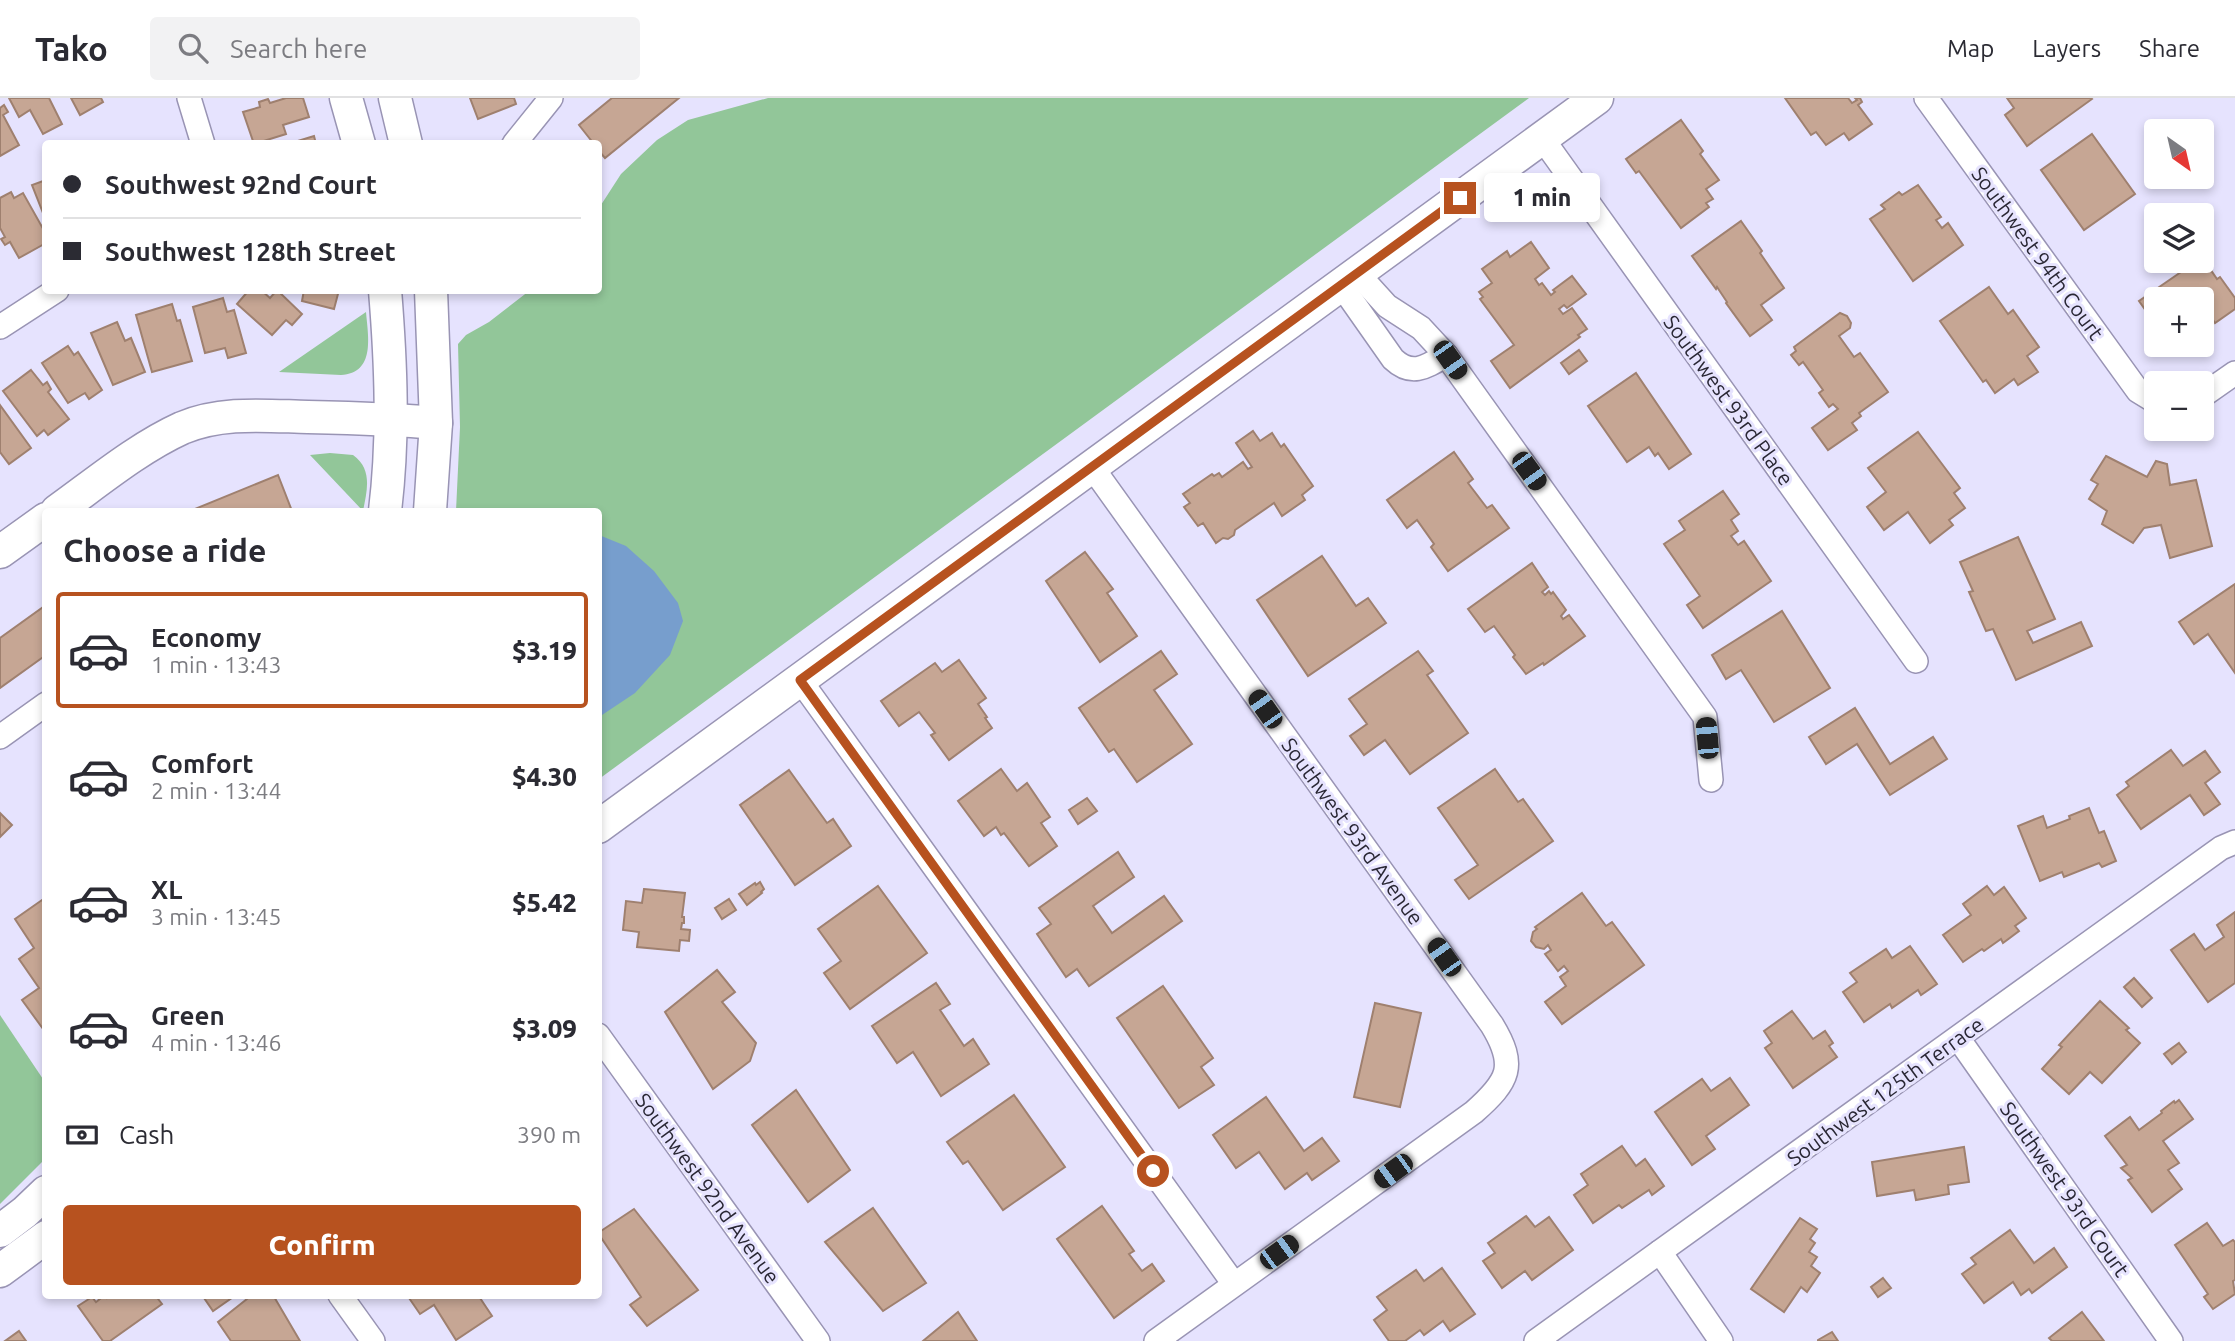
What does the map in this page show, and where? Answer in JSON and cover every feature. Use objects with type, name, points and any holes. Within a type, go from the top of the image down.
[{"type":"street","points":[[190,98],[202,140]]},
{"type":"street","points":[[346,98],[358,140]]},
{"type":"street","points":[[395,98],[405,140]]},
{"type":"street","points":[[517,140],[551,98]]},
{"type":"street","points":[[602,824],[1597,98]]},
{"type":"street","name":"Southwest 94th Court","points":[[1926,98],[2138,391],[2144,394]]},
{"type":"street","name":"Southwest 93rd Place","points":[[1542,138],[1916,661]]},
{"type":"street","points":[[1349,279],[1393,359],[1401,367],[1424,368],[1446,355]]},
{"type":"street","points":[[1349,279],[1421,328],[1446,355],[1705,717],[1711,780]]},
{"type":"street","points":[[0,327],[51,294]]},
{"type":"street","points":[[385,294],[392,419],[385,508]]},
{"type":"street","points":[[430,508],[436,423],[431,294]]},
{"type":"street","points":[[2214,388],[2235,373]]},
{"type":"street","points":[[61,508],[125,462],[182,428],[211,420],[236,415],[392,419],[436,423]]},
{"type":"street","name":"Southwest 93rd Avenue","points":[[1092,467],[1492,1025],[1502,1041],[1508,1062],[1506,1073],[1496,1091],[1474,1112],[1234,1284]]},
{"type":"street","points":[[0,552],[42,522]]},
{"type":"street","points":[[800,680],[1234,1284],[1156,1341]]},
{"type":"street","points":[[0,737],[42,707]]},
{"type":"street","name":"Southwest 125th Terrace","points":[[1535,1341],[2221,848],[2235,842]]},
{"type":"street","name":"Southwest 93rd Court","points":[[1958,1038],[2171,1341]]},
{"type":"street","name":"Southwest 92nd Avenue","points":[[602,1041],[818,1341]]},
{"type":"street","points":[[0,1231],[42,1196]]},
{"type":"street","points":[[0,1271],[42,1240]]},
{"type":"street","points":[[1660,1252],[1721,1341]]},
{"type":"street","points":[[343,1299],[373,1341]]},
{"type":"green space","points":[[768,98],[1529,98],[602,777],[602,508],[456,508],[460,427],[458,344],[466,335],[489,322],[525,294],[602,294],[602,203],[621,174],[657,140],[688,120]]},
{"type":"green space","points":[[366,312],[367,352],[360,368],[341,375],[279,372]]},
{"type":"green space","points":[[310,455],[353,455],[364,467],[366,474],[364,508],[360,508]]},
{"type":"green space","points":[[0,1015],[42,1078],[42,1162],[0,1204]]},
{"type":"water","points":[[602,536],[626,546],[654,571],[678,603],[683,621],[670,655],[635,693],[602,715]]},
{"type":"building","points":[[9,98],[49,98],[62,124],[43,134],[30,110],[19,117]]},
{"type":"building","points":[[71,98],[101,98],[103,102],[80,115]]},
{"type":"building","points":[[286,98],[303,98],[309,117],[283,125],[286,134],[267,140],[253,140],[243,112],[260,107],[259,102],[268,99],[270,103]]},
{"type":"building","points":[[470,98],[514,98],[516,104],[478,119]]},
{"type":"building","points":[[612,98],[679,98],[605,158],[602,155],[602,140],[591,140],[579,125]]},
{"type":"building","points":[[1785,98],[1848,98],[1852,103],[1857,100],[1855,98],[1860,98],[1862,102],[1858,105],[1872,124],[1849,140],[1844,133],[1826,145],[1816,132],[1811,135]]},
{"type":"building","points":[[2007,98],[2092,99],[2027,146],[2005,115],[2014,108]]},
{"type":"building","points":[[4,105],[8,112],[3,115],[19,145],[0,156],[0,108]]},
{"type":"building","points":[[1681,120],[1703,151],[1700,154],[1719,180],[1706,189],[1713,199],[1706,203],[1709,207],[1681,228],[1639,171],[1636,173],[1626,159]]},
{"type":"building","points":[[2092,134],[2135,194],[2084,230],[2041,170]]},
{"type":"building","points":[[42,181],[42,210],[32,185]]},
{"type":"building","points":[[1918,185],[1941,217],[1936,220],[1942,228],[1948,223],[1963,245],[1913,281],[1870,219],[1885,209],[1881,205],[1899,192],[1902,195]]},
{"type":"building","points":[[11,192],[14,198],[23,193],[42,227],[42,245],[19,258],[10,242],[5,245],[1,239],[5,237],[0,228],[0,198]]},
{"type":"building","points":[[1741,221],[1784,288],[1761,305],[1772,320],[1750,336],[1692,256]]},
{"type":"building","points":[[1531,242],[1549,268],[1535,279],[1539,285],[1542,283],[1551,295],[1555,292],[1553,290],[1572,276],[1586,294],[1567,308],[1564,305],[1559,309],[1563,314],[1572,308],[1587,329],[1510,388],[1491,361],[1514,345],[1480,299],[1483,297],[1479,292],[1492,283],[1482,269],[1507,251],[1510,257]]},
{"type":"building","points":[[2180,273],[2213,273],[2217,279],[2220,277],[2235,298],[2235,309],[2215,323],[2214,287],[2159,287]]},
{"type":"building","points":[[1989,287],[2008,314],[2013,310],[2039,347],[2027,356],[2038,372],[2018,385],[2014,379],[1995,393],[1986,380],[1983,382],[1940,321]]},
{"type":"building","points":[[246,294],[266,294],[270,298],[274,294],[281,294],[302,314],[292,325],[286,320],[272,335],[237,304]]},
{"type":"building","points":[[303,294],[338,294],[334,309],[302,301]]},
{"type":"building","points":[[223,298],[227,312],[234,310],[246,353],[228,358],[225,348],[205,353],[193,307]]},
{"type":"building","points":[[172,304],[177,321],[180,320],[192,361],[152,372],[136,315]]},
{"type":"building","points":[[1840,313],[1847,316],[1851,323],[1850,328],[1839,336],[1854,357],[1860,353],[1888,392],[1859,413],[1861,416],[1852,423],[1857,430],[1828,450],[1812,428],[1838,409],[1833,404],[1829,407],[1819,393],[1823,390],[1803,362],[1799,365],[1791,355],[1796,351],[1794,347]]},
{"type":"building","points":[[117,322],[125,341],[131,338],[145,372],[113,385],[91,333]]},
{"type":"building","points":[[68,346],[74,355],[78,352],[102,390],[89,399],[85,393],[68,403],[42,363]]},
{"type":"building","points":[[1579,350],[1587,361],[1569,374],[1561,363]]},
{"type":"building","points":[[31,370],[43,385],[47,382],[51,389],[48,392],[69,419],[48,435],[44,430],[37,436],[3,391]]},
{"type":"building","points":[[1636,373],[1691,454],[1669,469],[1658,453],[1655,456],[1649,447],[1627,462],[1588,406]]},
{"type":"building","points":[[0,405],[31,448],[9,464],[0,452]]},
{"type":"building","points":[[1253,431],[1260,441],[1272,433],[1281,447],[1284,444],[1313,486],[1302,495],[1305,500],[1282,516],[1274,503],[1235,530],[1234,535],[1216,543],[1203,523],[1198,526],[1184,507],[1190,503],[1183,494],[1212,474],[1214,476],[1219,473],[1222,477],[1243,462],[1248,469],[1252,467],[1236,443]]},
{"type":"building","points":[[1918,432],[1960,488],[1954,493],[1965,508],[1949,520],[1953,525],[1930,543],[1908,512],[1884,530],[1867,507],[1886,492],[1868,468]]},
{"type":"building","points":[[1454,452],[1473,479],[1468,483],[1487,508],[1492,505],[1509,528],[1448,571],[1417,520],[1407,528],[1387,500]]},
{"type":"building","points":[[2106,456],[2147,477],[2156,461],[2167,464],[2170,485],[2196,480],[2212,546],[2170,558],[2161,525],[2144,528],[2133,543],[2102,524],[2107,511],[2089,499],[2098,484],[2091,480]]},
{"type":"building","points":[[278,475],[291,508],[197,508]]},
{"type":"building","points":[[1723,491],[1739,514],[1731,520],[1738,531],[1731,536],[1738,545],[1744,541],[1771,581],[1703,628],[1687,605],[1700,596],[1664,544],[1685,530],[1679,521]]},
{"type":"building","points":[[2018,537],[2055,619],[2027,631],[2033,643],[2081,622],[2092,646],[2016,680],[1993,629],[1986,631],[1969,592],[1973,591],[1960,562]]},
{"type":"building","points":[[1085,552],[1113,589],[1107,593],[1137,636],[1100,662],[1046,581]]},
{"type":"building","points":[[1322,556],[1356,606],[1368,598],[1386,623],[1308,676],[1257,600]]},
{"type":"building","points":[[1532,563],[1548,587],[1542,592],[1545,595],[1549,591],[1551,594],[1553,592],[1566,610],[1561,616],[1563,619],[1569,615],[1585,636],[1544,665],[1543,663],[1526,674],[1494,626],[1485,632],[1468,609]]},
{"type":"building","points":[[2235,584],[2235,673],[2208,634],[2194,644],[2179,622]]},
{"type":"building","points":[[42,608],[42,658],[0,688],[0,638]]},
{"type":"building","points":[[1782,611],[1830,688],[1774,722],[1741,670],[1726,679],[1712,655]]},
{"type":"building","points":[[1161,651],[1177,674],[1154,690],[1192,744],[1137,782],[1114,749],[1109,752],[1079,708]]},
{"type":"building","points":[[1418,651],[1433,671],[1427,675],[1468,733],[1410,774],[1385,740],[1364,755],[1350,736],[1367,724],[1349,699]]},
{"type":"building","points":[[959,660],[986,698],[978,704],[992,728],[949,760],[931,735],[935,733],[919,712],[899,726],[881,701],[935,663],[942,672]]},
{"type":"building","points":[[1855,708],[1890,764],[1933,737],[1947,759],[1890,795],[1857,744],[1826,764],[1809,737]]},
{"type":"building","points":[[2171,750],[2183,766],[2205,751],[2220,772],[2205,783],[2220,804],[2204,815],[2190,795],[2141,829],[2117,795],[2129,786],[2126,782]]},
{"type":"building","points":[[1001,769],[1017,791],[1027,783],[1050,817],[1041,823],[1057,846],[1029,866],[1004,833],[1001,835],[996,827],[984,836],[958,801]]},
{"type":"building","points":[[1495,769],[1518,802],[1523,799],[1553,841],[1469,899],[1455,880],[1478,865],[1438,808]]},
{"type":"building","points":[[789,770],[827,823],[833,819],[851,846],[795,885],[740,805]]},
{"type":"building","points":[[1087,798],[1097,811],[1078,824],[1069,810]]},
{"type":"building","points":[[2089,808],[2099,833],[2104,831],[2116,861],[2102,867],[2099,863],[2064,877],[2062,872],[2040,881],[2018,826],[2043,816],[2047,828]]},
{"type":"building","points":[[0,813],[12,825],[0,837]]},
{"type":"building","points":[[1118,852],[1134,877],[1093,906],[1112,933],[1164,896],[1182,921],[1089,986],[1077,969],[1066,977],[1037,934],[1051,924],[1039,908]]},
{"type":"building","points":[[760,882],[764,889],[762,893],[747,905],[739,894]]},
{"type":"building","points":[[878,886],[927,953],[850,1009],[824,973],[841,961],[818,929]]},
{"type":"building","points":[[1987,886],[1994,895],[2004,887],[2026,918],[2015,926],[2019,931],[2003,943],[2001,939],[1963,962],[1943,935],[1971,915],[1963,904]]},
{"type":"building","points":[[644,889],[685,893],[682,917],[684,923],[681,929],[690,930],[689,941],[680,940],[679,951],[637,947],[639,932],[623,930],[626,901],[642,903]]},
{"type":"building","points":[[1582,893],[1606,926],[1612,922],[1644,965],[1562,1024],[1545,1002],[1566,986],[1560,977],[1568,971],[1564,966],[1558,971],[1545,954],[1551,950],[1548,945],[1544,949],[1536,947],[1531,941],[1533,932],[1537,929],[1535,927]]},
{"type":"building","points":[[729,899],[736,910],[722,919],[715,908]]},
{"type":"building","points":[[42,900],[42,1028],[22,1000],[39,988],[19,959],[34,948],[15,919]]},
{"type":"building","points":[[2235,912],[2235,983],[2208,1002],[2171,950],[2194,934],[2205,950],[2224,937],[2217,925]]},
{"type":"building","points":[[1910,946],[1937,984],[1921,995],[1918,990],[1892,1008],[1890,1004],[1864,1022],[1843,992],[1857,982],[1850,973],[1886,949],[1892,958]]},
{"type":"building","points":[[717,970],[735,992],[722,1002],[756,1043],[750,1061],[713,1089],[665,1012]]},
{"type":"building","points":[[2134,978],[2152,998],[2142,1007],[2124,987]]},
{"type":"building","points":[[936,983],[950,1004],[940,1010],[964,1046],[973,1039],[989,1064],[941,1096],[913,1052],[897,1063],[872,1026]]},
{"type":"building","points":[[1163,986],[1213,1058],[1201,1067],[1214,1085],[1179,1108],[1117,1018]]},
{"type":"building","points":[[2100,1001],[2129,1028],[2126,1030],[2140,1043],[2102,1083],[2090,1072],[2069,1094],[2042,1069],[2062,1047],[2059,1045]]},
{"type":"building","points":[[1375,1003],[1421,1013],[1400,1107],[1354,1097]]},
{"type":"building","points":[[1792,1011],[1813,1039],[1825,1031],[1833,1043],[1829,1046],[1837,1057],[1793,1088],[1765,1048],[1772,1043],[1764,1031]]},
{"type":"building","points":[[2179,1043],[2186,1052],[2172,1064],[2164,1054]]},
{"type":"building","points":[[1730,1078],[1749,1105],[1706,1136],[1715,1149],[1692,1165],[1655,1112],[1702,1079],[1711,1091]]},
{"type":"building","points":[[796,1090],[850,1170],[808,1202],[752,1125]]},
{"type":"building","points":[[1014,1095],[1065,1167],[1003,1210],[968,1161],[963,1164],[947,1142]]},
{"type":"building","points":[[1266,1097],[1304,1151],[1322,1138],[1339,1161],[1312,1180],[1307,1173],[1285,1189],[1259,1152],[1236,1168],[1213,1135]]},
{"type":"building","points":[[2179,1100],[2193,1119],[2163,1141],[2179,1163],[2168,1170],[2182,1189],[2152,1212],[2128,1180],[2132,1178],[2121,1168],[2127,1165],[2105,1136],[2130,1117],[2139,1130],[2174,1101],[2175,1103]]},
{"type":"building","points":[[1622,1146],[1636,1166],[1645,1159],[1664,1186],[1652,1195],[1649,1190],[1622,1208],[1619,1205],[1593,1223],[1574,1195],[1588,1185],[1581,1174]]},
{"type":"building","points":[[1964,1147],[1969,1182],[1948,1185],[1949,1194],[1916,1200],[1914,1190],[1877,1196],[1872,1162]]},
{"type":"building","points":[[1102,1206],[1134,1251],[1129,1254],[1142,1271],[1152,1264],[1164,1281],[1114,1318],[1057,1239]]},
{"type":"building","points":[[873,1208],[926,1283],[883,1311],[825,1242]]},
{"type":"building","points":[[634,1209],[698,1290],[647,1326],[630,1305],[641,1297],[602,1239],[602,1230]]},
{"type":"building","points":[[1526,1216],[1535,1227],[1549,1217],[1573,1250],[1532,1280],[1525,1271],[1502,1288],[1483,1261],[1495,1253],[1488,1243]]},
{"type":"building","points":[[1800,1218],[1817,1229],[1810,1239],[1815,1243],[1809,1252],[1817,1257],[1811,1266],[1820,1273],[1807,1292],[1801,1287],[1784,1312],[1751,1289]]},
{"type":"building","points":[[2207,1223],[2223,1246],[2233,1240],[2235,1242],[2235,1294],[2213,1309],[2204,1297],[2208,1294],[2175,1245]]},
{"type":"building","points":[[2010,1230],[2034,1263],[2054,1248],[2067,1267],[2032,1293],[2029,1289],[2021,1295],[2013,1282],[1984,1303],[1962,1274],[1976,1264],[1971,1258]]},
{"type":"building","points":[[1442,1268],[1475,1314],[1450,1331],[1443,1321],[1424,1335],[1420,1330],[1405,1341],[1389,1341],[1374,1320],[1387,1310],[1377,1297],[1416,1270],[1424,1281]]},
{"type":"building","points":[[1883,1278],[1891,1288],[1878,1297],[1871,1287]]},
{"type":"building","points":[[89,1299],[96,1302],[100,1299],[158,1299],[162,1304],[110,1341],[103,1341],[78,1306]]},
{"type":"building","points":[[205,1299],[230,1299],[213,1311]]},
{"type":"building","points":[[247,1299],[275,1299],[300,1341],[231,1341],[218,1322]]},
{"type":"building","points":[[410,1299],[481,1299],[492,1316],[456,1340],[434,1305],[420,1314]]},
{"type":"building","points":[[958,1312],[977,1341],[923,1341]]},
{"type":"building","points":[[2082,1312],[2104,1341],[2052,1341],[2049,1338]]},
{"type":"building","points":[[19,1331],[26,1341],[5,1341]]},
{"type":"building","points":[[1832,1332],[1838,1341],[1818,1341],[1818,1340]]},
{"type":"route","points":[[1153,1171],[800,680],[1460,198]]}]
